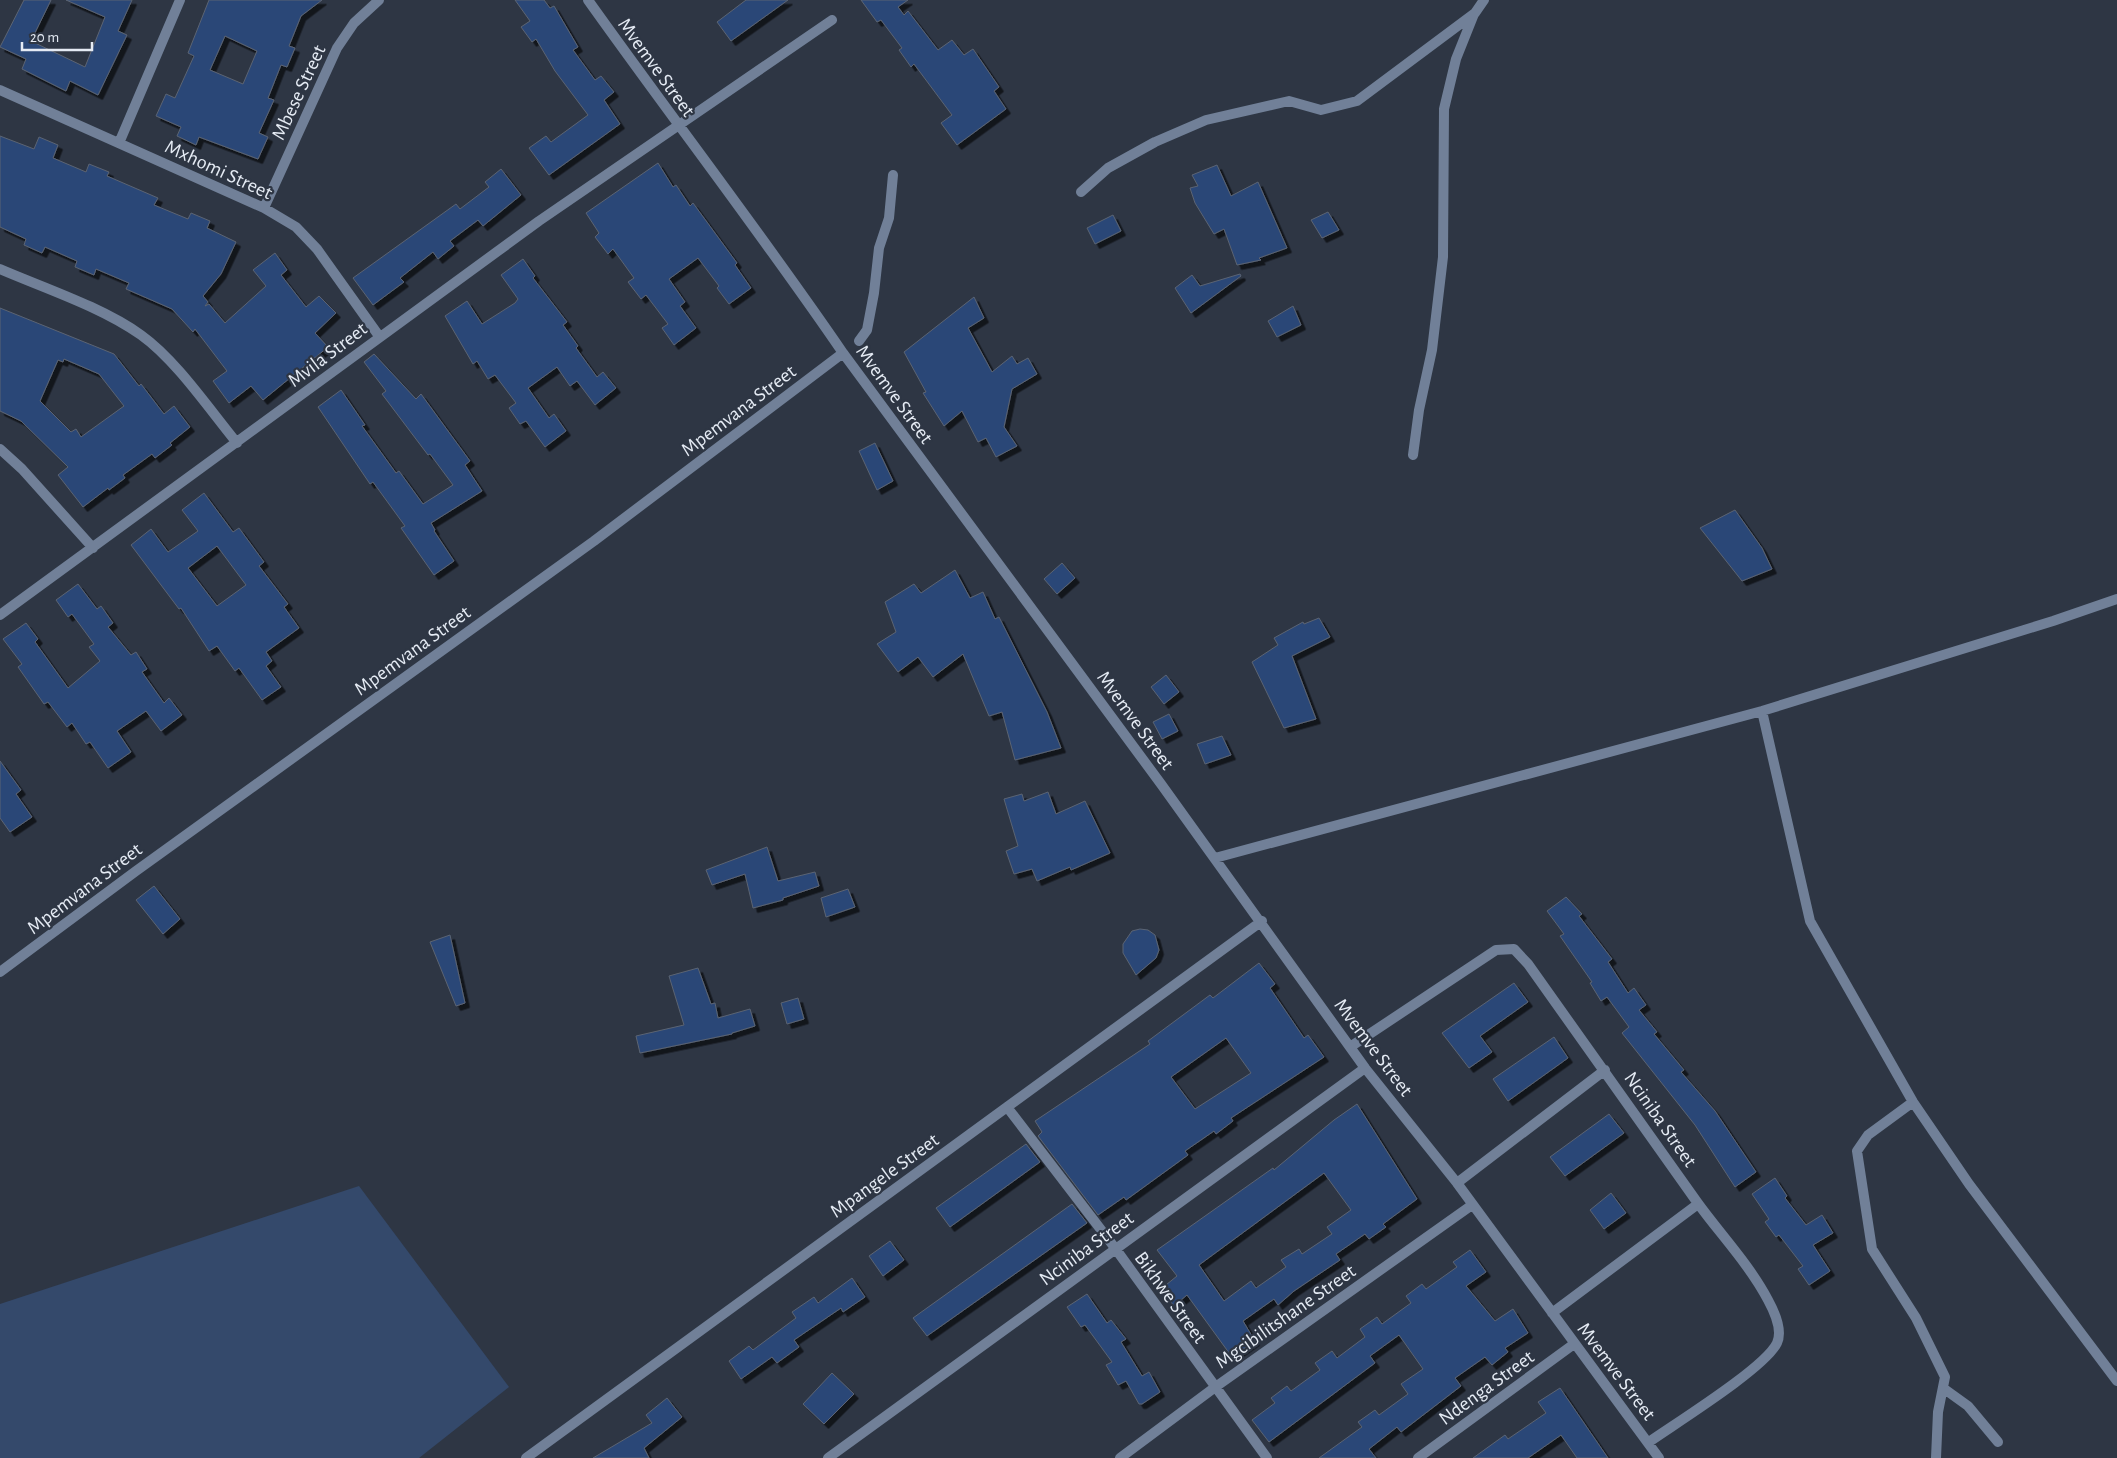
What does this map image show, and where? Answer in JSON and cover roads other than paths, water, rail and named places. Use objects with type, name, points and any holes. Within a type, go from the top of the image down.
[{"type":"street","points":[[119,143],[180,0]]},
{"type":"street","name":"Mbese Street","points":[[264,208],[337,48],[354,23],[379,0]]},
{"type":"street","name":"Mvemve Street","points":[[588,0],[677,125],[796,285],[843,353],[1262,921],[1365,1068],[1457,1183],[1660,1458]]},
{"type":"street","points":[[1413,455],[1419,410],[1432,350],[1443,257],[1444,109],[1456,59],[1475,13],[1484,0]]},
{"type":"street","points":[[1080,192],[1108,168],[1155,142],[1206,120],[1289,101],[1321,110],[1357,101],[1475,13]]},
{"type":"street","name":"Mvila Street","points":[[0,614],[539,221],[832,20]]},
{"type":"street","name":"Mxhomi Street","points":[[0,90],[264,208],[296,227],[318,249],[380,336]]},
{"type":"street","points":[[859,341],[867,330],[874,293],[879,248],[889,218],[892,175]]},
{"type":"street","points":[[0,268],[110,317],[141,335],[164,354],[237,443]]},
{"type":"street","name":"Mpemvana Street","points":[[0,972],[136,871],[594,541],[843,353]]},
{"type":"street","points":[[0,449],[22,469],[93,548]]},
{"type":"street","points":[[1215,858],[1762,711],[2053,621],[2117,598]]},
{"type":"street","points":[[1762,711],[1810,921],[1913,1102],[1969,1184],[2117,1381]]},
{"type":"street","name":"Mpangele Street","points":[[526,1458],[1262,921]]},
{"type":"street","name":"Nciniba Street","points":[[1350,1046],[1496,950],[1514,949],[1528,964],[1605,1070],[1698,1204],[1768,1298],[1777,1318],[1778,1342],[1767,1356],[1749,1371],[1649,1442]]},
{"type":"street","name":"Nciniba Street","points":[[828,1458],[1365,1068]]},
{"type":"street","points":[[1457,1183],[1605,1070]]},
{"type":"street","points":[[1913,1102],[1868,1135],[1857,1151],[1872,1248],[1916,1318],[1945,1376],[1938,1412],[1936,1458]]},
{"type":"street","name":"Bikhwe Street","points":[[1007,1107],[1115,1248],[1214,1388],[1267,1458]]},
{"type":"street","points":[[1552,1313],[1698,1204]]},
{"type":"street","name":"Mgcibilitshane Street","points":[[1120,1458],[1214,1388],[1472,1205]]},
{"type":"street","name":"Ndenga Street","points":[[1418,1458],[1574,1344]]},
{"type":"street","points":[[1943,1388],[1968,1406],[1998,1442]]}]
